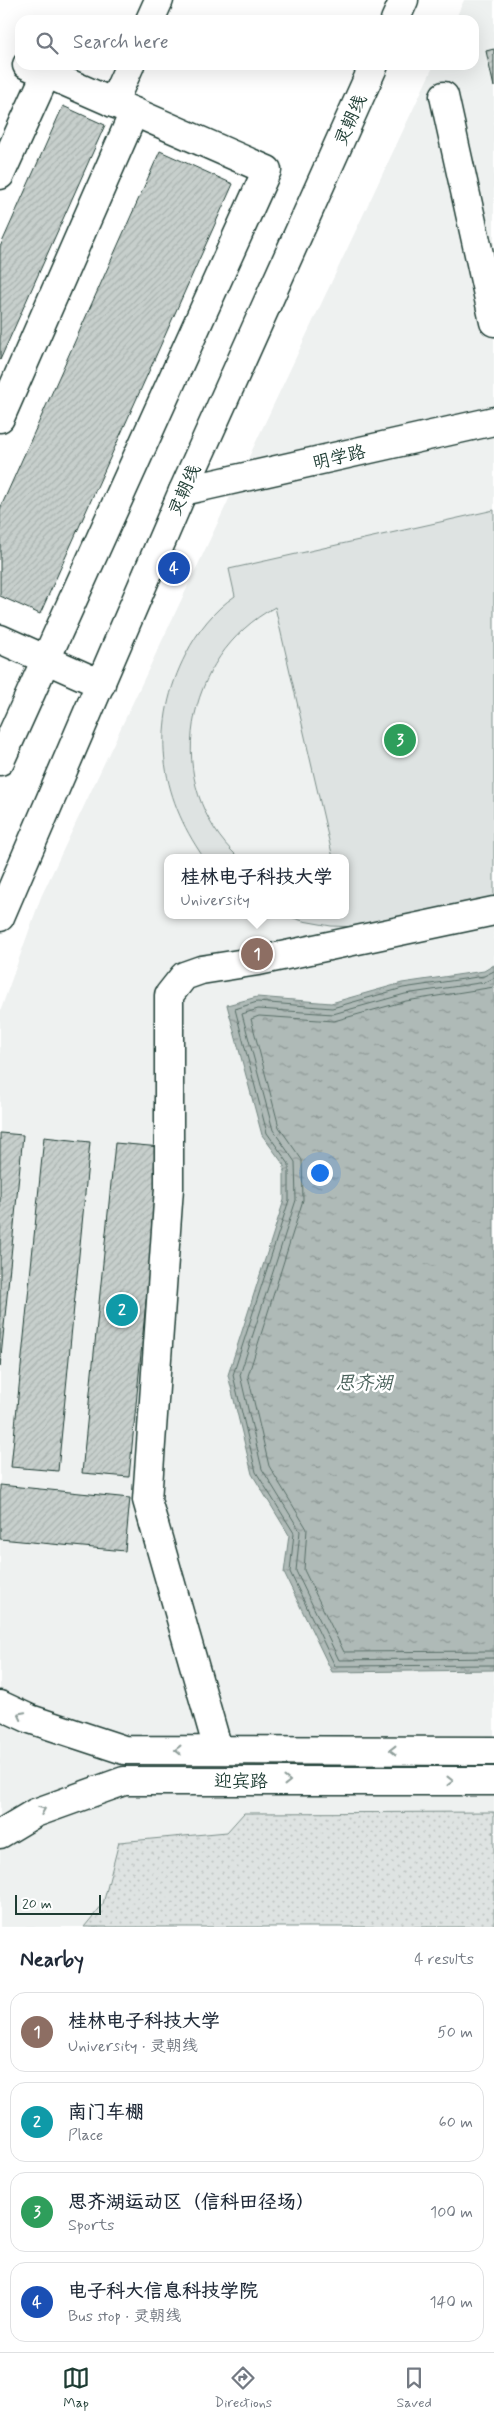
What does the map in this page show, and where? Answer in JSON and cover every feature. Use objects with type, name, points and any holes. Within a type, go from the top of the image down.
[{"type":"street","points":[[152,15],[159,0]]},
{"type":"street","points":[[397,15],[404,0]]},
{"type":"street","points":[[0,175],[36,70]]},
{"type":"street","points":[[0,761],[267,170],[38,70]]},
{"type":"street","points":[[0,418],[124,108],[129,70]]},
{"type":"street","name":"灵朝线","points":[[0,917],[183,491],[372,70]]},
{"type":"street","points":[[444,96],[494,322]]},
{"type":"street","name":"明学路","points":[[183,491],[494,421]]},
{"type":"street","points":[[0,639],[101,684]]},
{"type":"street","points":[[218,1749],[147,1500],[169,1188],[169,995],[184,976],[201,970],[258,961],[494,911]]},
{"type":"street","name":"迎宾路","points":[[0,1704],[30,1719],[124,1750],[494,1751]]},
{"type":"street","name":"迎宾路","points":[[0,1834],[35,1813],[124,1781],[494,1780]]},
{"type":"shaded area","points":[[464,0],[494,0],[494,1927],[0,1927],[0,1012],[41,897],[432,70],[479,70],[479,15],[457,15]]},
{"type":"shaded area","points":[[494,510],[494,899],[360,927],[331,926],[297,919],[349,919],[349,854],[332,854],[275,607],[244,629],[220,657],[203,689],[193,724],[192,759],[198,795],[214,828],[236,854],[202,854],[177,809],[169,784],[164,732],[167,706],[186,654],[195,638],[213,615],[235,596],[229,569]]},
{"type":"shaded area","points":[[494,1812],[494,1927],[84,1927],[103,1904],[119,1842],[227,1832],[244,1813]]},
{"type":"water","name":"思齐湖","points":[[494,965],[494,1670],[332,1672],[284,1573],[289,1535],[252,1474],[228,1375],[284,1200],[284,1165],[262,1135],[227,1005],[257,997],[331,1003],[402,983],[484,971]]},
{"type":"building","points":[[494,49],[494,87],[486,51]]},
{"type":"building","points":[[63,106],[105,125],[0,360],[0,247]]},
{"type":"building","points":[[160,151],[233,184],[40,614],[0,596],[0,509]]},
{"type":"building","points":[[0,1133],[23,1135],[0,1367]]},
{"type":"building","points":[[44,1137],[90,1142],[58,1471],[11,1467]]},
{"type":"building","points":[[115,1143],[161,1147],[129,1477],[82,1473]]},
{"type":"building","points":[[0,1485],[130,1498],[125,1551],[0,1539]]},
{"type":"place","name":"电子科大信息科技学院","points":[[174,568]]},
{"type":"place","name":"思齐湖运动区（信科田径场）","points":[[400,740]]},
{"type":"place","name":"桂林电子科技大学","points":[[257,954]]},
{"type":"place","name":"南门车棚","points":[[122,1310]]}]
